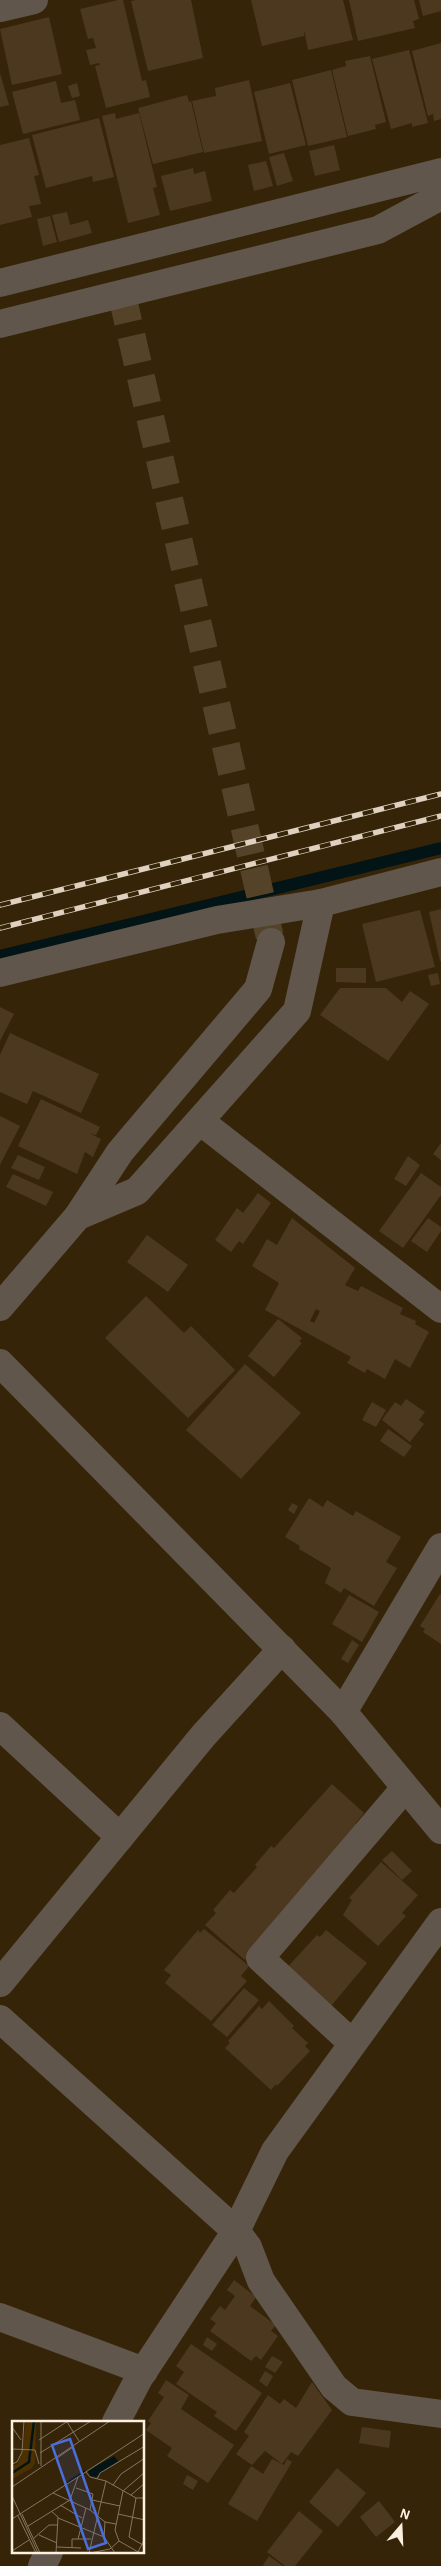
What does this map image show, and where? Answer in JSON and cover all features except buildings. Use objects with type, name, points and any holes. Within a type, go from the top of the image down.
[{"type":"street","points":[[0,8],[34,0]]},
{"type":"street","points":[[0,283],[441,172]]},
{"type":"street","points":[[0,324],[378,230],[441,196]]},
{"type":"street","points":[[0,973],[217,920],[321,903],[441,872]]},
{"type":"street","points":[[78,1216],[137,1192],[297,1011],[321,903]]},
{"type":"street","points":[[0,1307],[78,1216],[120,1152],[258,989],[271,942]]},
{"type":"street","points":[[200,1121],[441,1309]]},
{"type":"street","points":[[0,1363],[343,1712],[441,1830]]},
{"type":"street","points":[[343,1712],[441,1547]]},
{"type":"street","points":[[0,1983],[203,1736],[282,1649]]},
{"type":"street","points":[[0,1726],[120,1837]]},
{"type":"street","points":[[352,2043],[260,1958],[406,1788]]},
{"type":"street","points":[[117,2421],[144,2371],[236,2231],[275,2151],[441,1922]]},
{"type":"street","points":[[0,2019],[236,2231],[248,2247],[261,2281],[334,2387],[352,2402],[441,2414]]},
{"type":"street","points":[[0,2317],[144,2371]]},
{"type":"street","points":[[42,2566],[48,2554]]},
{"type":"waterway","points":[[0,956],[441,848]]},
{"type":"tunnel","points":[[122,295],[271,942]]},
{"type":"railway","points":[[0,905],[441,794]]},
{"type":"railway","points":[[0,928],[441,816]]}]
